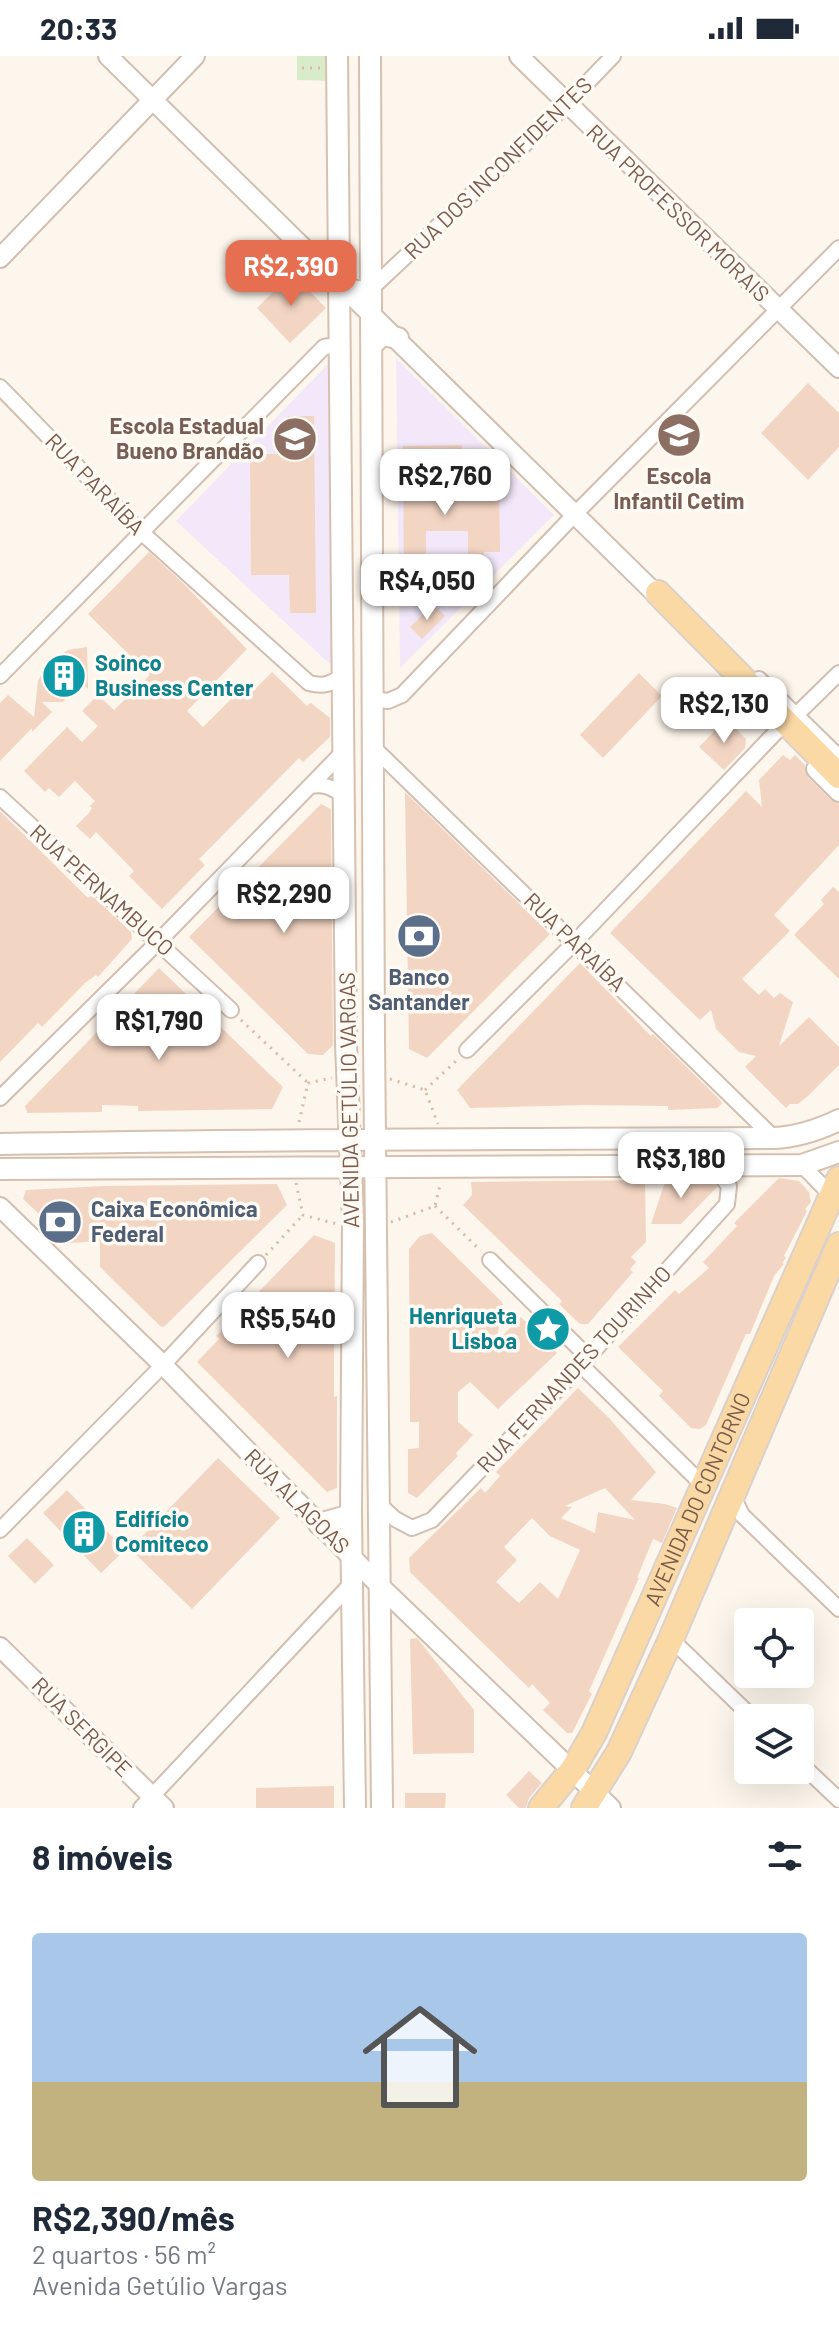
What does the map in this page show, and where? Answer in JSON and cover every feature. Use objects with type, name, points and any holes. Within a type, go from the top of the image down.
[{"type":"main road","name":"AVENIDA GETÚLIO VARGAS","points":[[337,56],[348,1075],[353,1228],[351,1584],[355,1808]]},
{"type":"main road","name":"AVENIDA GETÚLIO VARGAS","points":[[370,56],[382,1808]]},
{"type":"main road","points":[[372,345],[382,335],[398,338]]},
{"type":"main road","points":[[658,593],[839,776]]},
{"type":"main road","points":[[0,1144],[295,1139],[774,1138],[817,1131],[839,1120]]},
{"type":"main road","points":[[1,1171],[802,1165],[839,1152]]},
{"type":"main road","name":"AVENIDA DO CONTORNO","points":[[541,1808],[573,1769],[594,1733],[702,1484],[836,1192]]},
{"type":"main road","name":"AVENIDA DO CONTORNO","points":[[597,1803],[834,1264],[839,1245]]},
{"type":"main road","points":[[319,1524],[351,1515]]},
{"type":"main road","points":[[351,1548],[381,1540]]},
{"type":"main road","points":[[351,1584],[381,1587]]},
{"type":"street","points":[[108,56],[658,593],[707,632],[839,757]]},
{"type":"street","points":[[0,258],[195,56]]},
{"type":"street","name":"RUA PROFESSOR MORAIS","points":[[519,56],[839,368]]},
{"type":"street","name":"RUA DOS INCONFIDENTES","points":[[371,289],[567,104],[613,56]]},
{"type":"street","points":[[373,699],[388,701],[402,695],[576,513],[839,248]]},
{"type":"street","points":[[338,281],[356,288],[371,289]]},
{"type":"street","points":[[0,676],[324,347],[330,346],[340,351]]},
{"type":"street","name":"RUA PARAÍBA","points":[[0,387],[140,531],[309,683],[321,686],[343,676]]},
{"type":"street","points":[[658,593],[695,646],[839,792]]},
{"type":"street","points":[[797,714],[839,673]]},
{"type":"street","points":[[467,1050],[778,730]]},
{"type":"street","name":"RUA PARAÍBA","points":[[374,748],[774,1138]]},
{"type":"street","points":[[0,1098],[344,751]]},
{"type":"street","points":[[310,786],[330,786],[345,796]]},
{"type":"street","name":"RUA PERNAMBUCO","points":[[0,797],[231,1010]]},
{"type":"street","points":[[802,1165],[836,1192]]},
{"type":"street","name":"RUA FERNANDES TOURINHO","points":[[380,1505],[395,1519],[412,1528],[432,1520],[585,1361],[727,1204],[729,1186],[712,1166]]},
{"type":"street","name":"RUA ALAGOAS","points":[[0,1207],[163,1365],[319,1524],[351,1548],[381,1587],[573,1769],[597,1803]]},
{"type":"street","points":[[490,1260],[702,1484]]},
{"type":"street","points":[[0,1530],[163,1365],[258,1263]]},
{"type":"street","points":[[733,1496],[742,1515],[839,1609]]},
{"type":"street","points":[[152,1804],[351,1584]]},
{"type":"street","points":[[671,1639],[738,1704]]},
{"type":"street","name":"RUA SERGIPE","points":[[0,1647],[152,1804]]},
{"type":"street","points":[[814,1776],[839,1800]]},
{"type":"path","points":[[231,1010],[308,1083]]},
{"type":"path","points":[[425,1090],[467,1050]]},
{"type":"path","points":[[375,1074],[425,1090]]},
{"type":"path","points":[[308,1083],[348,1075]]},
{"type":"path","points":[[295,1139],[308,1083]]},
{"type":"path","points":[[425,1090],[444,1138]]},
{"type":"path","points":[[294,1167],[303,1215]]},
{"type":"path","points":[[435,1206],[444,1167]]},
{"type":"path","points":[[376,1228],[435,1206]]},
{"type":"path","points":[[435,1206],[490,1260]]},
{"type":"path","points":[[303,1215],[353,1228]]},
{"type":"path","points":[[258,1263],[303,1215]]},
{"type":"shaded area","name":"Escola Estadual Bueno Brandão","points":[[334,358],[334,668],[176,521]]},
{"type":"shaded area","points":[[396,358],[554,515],[400,668]]},
{"type":"green space","points":[[297,56],[331,56],[331,81],[297,80]]},
{"type":"building","points":[[292,273],[326,308],[290,343],[257,308]]},
{"type":"building","points":[[808,383],[839,413],[839,447],[808,480],[761,433]]},
{"type":"building","points":[[288,416],[314,416],[316,613],[290,613],[289,575],[251,575],[250,454],[288,454]]},
{"type":"building","points":[[462,445],[462,467],[425,467],[425,498],[480,497],[480,479],[499,478],[500,552],[484,552],[481,568],[468,568],[468,531],[426,531],[426,561],[466,561],[466,582],[404,582],[403,446]]},
{"type":"building","points":[[149,552],[247,649],[187,711],[203,727],[240,690],[247,697],[272,672],[307,706],[311,703],[330,718],[330,737],[303,762],[299,758],[199,859],[205,865],[162,909],[129,876],[134,871],[96,832],[90,839],[76,826],[89,813],[95,801],[75,781],[59,797],[49,788],[45,792],[24,771],[67,727],[82,742],[98,726],[82,711],[98,695],[114,710],[150,675],[88,614]]},
{"type":"building","points":[[431,607],[433,610],[436,607],[445,616],[422,639],[410,627]]},
{"type":"building","points":[[87,647],[88,689],[82,683],[63,702],[42,702],[52,712],[0,761],[0,703],[8,695],[34,717],[38,681],[47,664],[68,650]]},
{"type":"building","points":[[639,673],[662,696],[603,758],[580,735]]},
{"type":"building","points":[[726,719],[746,739],[745,748],[724,770],[699,747]]},
{"type":"building","points":[[783,755],[790,760],[795,755],[805,765],[808,777],[839,804],[839,845],[774,915],[790,931],[742,979],[759,995],[765,989],[774,998],[780,993],[793,1002],[779,1046],[809,1017],[839,1047],[839,1065],[808,1096],[786,1108],[745,1067],[756,1056],[739,1052],[716,1029],[711,1010],[700,1020],[610,933],[746,791],[762,807],[759,780]]},
{"type":"building","points":[[405,792],[550,934],[427,1058],[409,1049]]},
{"type":"building","points":[[321,804],[331,809],[333,1045],[323,1055],[308,1054],[189,937]]},
{"type":"building","points":[[0,811],[88,898],[96,899],[122,923],[131,932],[132,939],[98,977],[96,975],[85,983],[42,1027],[38,1023],[0,1062]]},
{"type":"building","points":[[833,887],[839,892],[839,979],[794,935],[824,904],[821,900]]},
{"type":"building","points":[[580,963],[722,1104],[717,1108],[668,1110],[668,1106],[584,1105],[470,1108],[457,1090]]},
{"type":"building","points":[[159,968],[283,1087],[272,1109],[138,1111],[138,1106],[102,1105],[102,1112],[27,1113],[25,1106],[101,1028],[123,1028],[112,1017]]},
{"type":"building","points":[[779,1178],[799,1181],[809,1192],[811,1202],[784,1256],[784,1264],[774,1276],[750,1334],[746,1334],[706,1425],[700,1429],[691,1428],[659,1396],[663,1391],[618,1347],[675,1290],[679,1294],[709,1268],[703,1262],[737,1226],[734,1223]]},
{"type":"building","points":[[710,1179],[717,1187],[681,1224],[651,1224],[665,1182]]},
{"type":"building","points":[[645,1180],[646,1242],[631,1257],[636,1262],[630,1269],[633,1272],[588,1324],[580,1324],[559,1304],[562,1301],[463,1205],[472,1195],[471,1182]]},
{"type":"building","points":[[277,1184],[287,1205],[164,1327],[100,1267],[100,1241],[70,1243],[23,1199],[26,1190]]},
{"type":"building","points":[[432,1233],[502,1302],[504,1308],[495,1343],[521,1317],[557,1353],[498,1409],[470,1382],[458,1392],[458,1422],[473,1435],[456,1453],[458,1456],[417,1498],[408,1493],[408,1449],[419,1448],[419,1422],[410,1422],[409,1249],[420,1236]]},
{"type":"building","points":[[314,1235],[335,1243],[337,1488],[327,1492],[197,1362],[219,1339],[216,1336]],"holes":[[[280,1318],[305,1318],[305,1341],[276,1341]]]},
{"type":"building","points":[[578,1388],[656,1472],[631,1500],[677,1508],[662,1543],[653,1539],[589,1691],[592,1694],[572,1733],[567,1733],[543,1710],[550,1703],[532,1684],[529,1688],[410,1572],[409,1558],[481,1488],[485,1493],[500,1476],[496,1472]],"holes":[[[605,1488],[635,1520],[598,1512],[595,1533],[561,1518],[572,1507],[565,1506]],[[532,1518],[550,1536],[580,1550],[558,1599],[540,1582],[519,1603],[496,1582],[517,1560],[504,1547]]]},
{"type":"building","points":[[218,1458],[280,1518],[192,1609],[130,1549]]},
{"type":"building","name":"Edifício Comiteco","points":[[67,1490],[125,1550],[101,1573],[43,1513]]},
{"type":"building","points":[[27,1538],[54,1565],[35,1584],[8,1556]]},
{"type":"building","points":[[417,1638],[474,1710],[474,1753],[413,1754],[410,1639]]},
{"type":"building","points":[[529,1771],[542,1783],[529,1798],[526,1808],[519,1808],[506,1795]]},
{"type":"building","points":[[334,1786],[334,1808],[256,1808],[256,1788]]},
{"type":"building","points":[[405,1793],[446,1793],[445,1808],[405,1808]]},
{"type":"place","name":"Escola Infantil Cetim","points":[[679,435]]},
{"type":"place","name":"Escola Estadual Bueno Brandão","points":[[295,439]]},
{"type":"place","name":"Soinco Business Center","points":[[64,676]]},
{"type":"place","name":"Banco Santander","points":[[419,936]]},
{"type":"place","name":"Caixa Econômica Federal","points":[[60,1222]]},
{"type":"place","name":"Henriqueta Lisboa","points":[[548,1329]]},
{"type":"place","name":"Edifício Comiteco","points":[[84,1532]]}]
